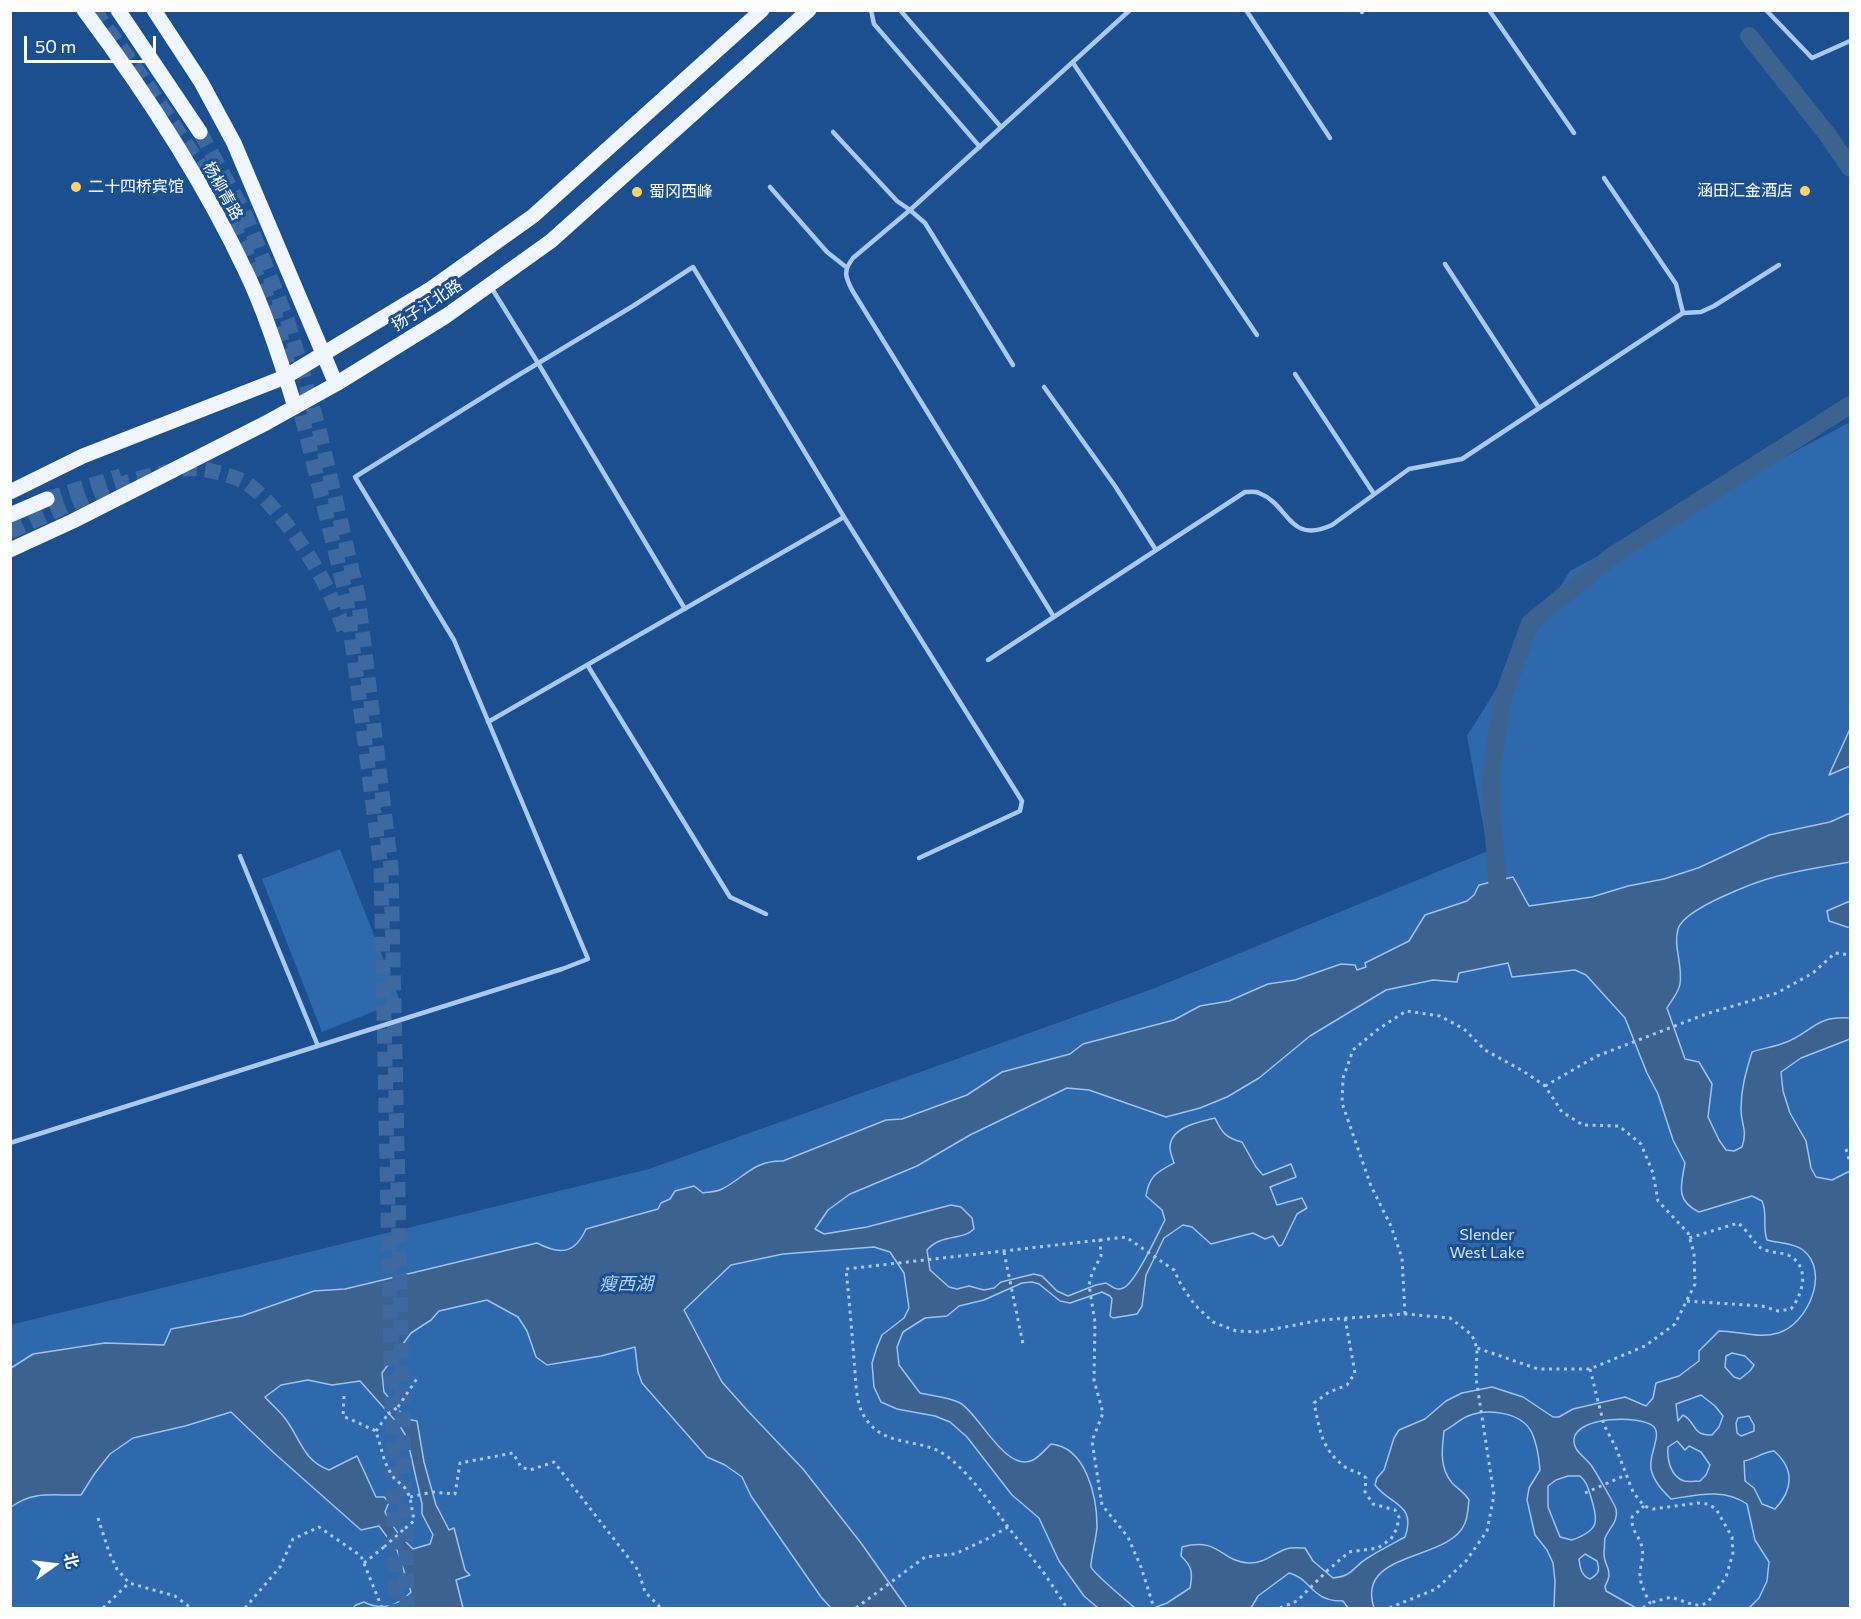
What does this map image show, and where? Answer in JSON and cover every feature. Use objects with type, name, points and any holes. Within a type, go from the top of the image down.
[{"type":"main road","name":"杨柳青路","points":[[84,10],[128,68],[205,193],[248,275],[295,407]]},
{"type":"main road","points":[[118,10],[200,132]]},
{"type":"main road","name":"杨柳青路","points":[[154,10],[201,82],[234,143],[336,384]]},
{"type":"main road","name":"扬子江北路","points":[[10,492],[83,456],[285,376],[324,355],[429,290],[533,216],[762,10]]},
{"type":"main road","name":"扬子江北路","points":[[10,550],[73,521],[295,407],[446,316],[551,241],[809,10]]},
{"type":"main road","points":[[10,515],[47,499]]},
{"type":"lane","points":[[871,10],[874,24],[980,147]]},
{"type":"lane","points":[[900,10],[1002,128]]},
{"type":"lane","points":[[1054,617],[852,290],[846,278],[846,267],[853,258],[1002,128],[1130,10]]},
{"type":"lane","points":[[1246,10],[1330,138]]},
{"type":"lane","points":[[1489,10],[1574,133]]},
{"type":"lane","points":[[1766,10],[1812,58],[1851,40]]},
{"type":"lane","points":[[1073,63],[1257,335]]},
{"type":"lane","points":[[833,132],[897,201],[925,223],[1013,365]]},
{"type":"lane","points":[[1604,178],[1676,284],[1683,313]]},
{"type":"lane","points":[[770,187],[827,252],[846,267]]},
{"type":"lane","points":[[1445,264],[1539,408]]},
{"type":"lane","points":[[988,660],[1245,492],[1259,492],[1293,523],[1305,530],[1319,531],[1332,525],[1409,469],[1461,459],[1683,313],[1701,312],[1714,306],[1779,265]]},
{"type":"lane","points":[[10,1143],[588,959],[454,640],[355,477],[693,267],[844,517],[1022,801],[1020,811],[919,858]]},
{"type":"lane","points":[[489,285],[685,609]]},
{"type":"lane","points":[[1295,374],[1374,494]]},
{"type":"lane","points":[[1044,387],[1115,486],[1156,550]]},
{"type":"lane","points":[[489,722],[844,517]]},
{"type":"lane","points":[[588,666],[730,897],[766,914]]},
{"type":"lane","points":[[240,856],[318,1046]]},
{"type":"path","points":[[1545,1086],[1597,1056],[1706,1014],[1777,993],[1813,973],[1835,953],[1851,955]]},
{"type":"path","points":[[1406,1314],[1402,1257],[1391,1226],[1371,1186],[1342,1103],[1343,1078],[1353,1050],[1377,1030],[1406,1011],[1440,1016],[1464,1029],[1485,1050],[1545,1086],[1562,1112],[1583,1125],[1619,1125],[1641,1144],[1653,1173],[1658,1201],[1688,1233],[1694,1253],[1695,1284],[1675,1324],[1645,1346],[1590,1369],[1538,1369],[1477,1348]]},
{"type":"path","points":[[1846,1149],[1851,1163]]},
{"type":"path","points":[[1687,1301],[1761,1306],[1778,1311],[1791,1309],[1799,1299],[1803,1286],[1803,1276],[1795,1260],[1790,1256],[1760,1248],[1748,1231],[1738,1223],[1689,1238]]},
{"type":"path","points":[[1067,1608],[1044,1573],[977,1486],[947,1456],[929,1448],[890,1439],[873,1428],[862,1414],[857,1389],[846,1269],[1126,1237],[1174,1269],[1181,1285],[1195,1305],[1214,1322],[1236,1331],[1259,1332],[1321,1320],[1406,1314],[1450,1318],[1472,1335],[1477,1348],[1476,1378],[1494,1495],[1487,1531],[1466,1561],[1436,1589],[1389,1608]]},
{"type":"path","points":[[1100,1239],[1101,1257],[1092,1273],[1089,1285],[1095,1322],[1094,1380],[1103,1413],[1092,1441],[1095,1465],[1102,1504],[1128,1537],[1141,1567],[1154,1608]]},
{"type":"path","points":[[1004,1252],[1023,1344]]},
{"type":"path","points":[[1280,1608],[1298,1601],[1349,1552],[1378,1548],[1391,1539],[1397,1528],[1399,1517],[1395,1510],[1373,1504],[1365,1492],[1366,1478],[1358,1471],[1348,1469],[1328,1453],[1320,1433],[1314,1403],[1329,1392],[1347,1385],[1355,1373],[1345,1318]]},
{"type":"path","points":[[1590,1369],[1604,1425],[1616,1448],[1633,1492],[1644,1506],[1653,1509],[1698,1503],[1708,1504],[1716,1509],[1732,1537],[1733,1553],[1726,1577],[1708,1602],[1694,1605],[1671,1597],[1650,1603],[1643,1608]]},
{"type":"path","points":[[376,1431],[388,1414],[398,1407],[418,1377]]},
{"type":"path","points":[[344,1396],[343,1416],[376,1431],[385,1462],[392,1476],[405,1488],[410,1497],[414,1521],[364,1563]]},
{"type":"path","points":[[410,1497],[432,1492],[455,1494],[460,1463],[513,1453],[521,1467],[530,1470],[554,1462],[638,1570],[645,1592],[661,1608]]},
{"type":"path","points":[[1586,1492],[1626,1475]]},
{"type":"path","points":[[1644,1506],[1632,1517],[1632,1526],[1634,1534],[1641,1542],[1643,1551],[1641,1585],[1650,1603]]},
{"type":"path","points":[[98,1518],[117,1569],[129,1583],[175,1596],[190,1608]]},
{"type":"path","points":[[245,1608],[280,1567],[293,1539],[319,1527],[361,1556],[382,1608]]},
{"type":"path","points":[[856,1608],[925,1557],[955,1554],[1008,1527]]},
{"type":"path","points":[[103,1608],[129,1583]]},
{"type":"green space","name":"Slender West Lake","points":[[1850,422],[1850,1608],[11,1608],[10,1325],[649,1169],[1155,988],[1488,851],[1467,736],[1570,571]]},
{"type":"green space","points":[[340,849],[400,1001],[322,1032],[262,879]]},
{"type":"water","points":[[1850,729],[1850,766],[1829,775]]},
{"type":"water","name":"瘦西湖","points":[[1850,813],[1850,862],[1814,868],[1755,883],[1707,904],[1683,921],[1677,935],[1680,984],[1667,1008],[1685,1059],[1699,1062],[1712,1084],[1708,1117],[1726,1150],[1734,1151],[1742,1147],[1744,1141],[1741,1115],[1742,1094],[1752,1052],[1784,1043],[1829,1019],[1850,1018],[1850,1039],[1801,1058],[1781,1072],[1783,1091],[1790,1113],[1806,1141],[1811,1168],[1816,1177],[1832,1180],[1850,1171],[1850,1608],[1749,1608],[1759,1598],[1767,1581],[1769,1562],[1755,1540],[1747,1504],[1720,1494],[1671,1499],[1652,1474],[1651,1458],[1656,1430],[1646,1422],[1623,1419],[1597,1422],[1586,1426],[1578,1431],[1574,1443],[1577,1450],[1593,1468],[1617,1513],[1605,1540],[1604,1557],[1609,1572],[1606,1591],[1636,1608],[1554,1608],[1553,1563],[1547,1550],[1535,1535],[1527,1500],[1529,1488],[1540,1470],[1532,1433],[1521,1420],[1513,1416],[1485,1412],[1468,1416],[1444,1431],[1442,1458],[1445,1471],[1452,1483],[1469,1500],[1465,1523],[1456,1535],[1442,1545],[1390,1566],[1378,1576],[1372,1589],[1374,1608],[1348,1608],[1343,1601],[1330,1600],[1321,1596],[1302,1579],[1289,1573],[1258,1596],[1251,1608],[1154,1608],[1167,1603],[1190,1588],[1191,1570],[1181,1556],[1182,1547],[1204,1545],[1231,1558],[1248,1563],[1263,1560],[1288,1548],[1305,1548],[1313,1561],[1333,1578],[1349,1573],[1380,1550],[1405,1537],[1408,1526],[1405,1511],[1375,1485],[1377,1478],[1384,1470],[1394,1438],[1399,1430],[1425,1419],[1446,1401],[1462,1393],[1492,1387],[1523,1397],[1553,1417],[1559,1417],[1573,1409],[1625,1397],[1646,1406],[1653,1398],[1656,1383],[1679,1376],[1699,1361],[1699,1351],[1719,1331],[1771,1335],[1789,1328],[1806,1309],[1815,1284],[1815,1271],[1811,1260],[1799,1248],[1767,1240],[1762,1201],[1752,1196],[1699,1212],[1686,1203],[1681,1185],[1685,1163],[1673,1140],[1658,1094],[1625,1018],[1586,975],[1575,970],[1512,977],[1508,963],[1459,973],[1457,982],[1433,980],[1386,990],[1310,1036],[1259,1078],[1227,1097],[1200,1108],[1166,1117],[1089,1090],[1067,1088],[970,1135],[917,1166],[850,1194],[828,1210],[815,1229],[824,1234],[867,1227],[951,1205],[961,1207],[972,1218],[974,1229],[964,1235],[939,1241],[927,1250],[930,1270],[949,1287],[957,1289],[969,1286],[984,1290],[994,1288],[1001,1282],[1034,1274],[1042,1276],[1057,1291],[1068,1296],[1106,1283],[1121,1289],[1134,1278],[1165,1220],[1162,1210],[1146,1196],[1149,1184],[1155,1175],[1174,1163],[1170,1150],[1171,1141],[1180,1130],[1215,1118],[1225,1134],[1242,1142],[1263,1175],[1291,1164],[1296,1177],[1270,1187],[1277,1205],[1302,1198],[1307,1208],[1297,1214],[1282,1245],[1279,1246],[1273,1236],[1265,1239],[1253,1233],[1211,1244],[1192,1227],[1183,1225],[1164,1238],[1146,1275],[1142,1306],[1137,1314],[1113,1318],[1110,1316],[1112,1299],[1102,1292],[1070,1303],[1060,1301],[1039,1284],[1022,1283],[984,1300],[959,1306],[947,1316],[925,1318],[903,1332],[897,1347],[899,1365],[920,1393],[960,1403],[993,1440],[1013,1458],[1023,1462],[1033,1460],[1051,1444],[1063,1447],[1073,1454],[1087,1475],[1095,1501],[1097,1526],[1091,1567],[1135,1608],[1098,1608],[1084,1596],[1059,1561],[1039,1518],[1012,1495],[967,1437],[950,1422],[935,1416],[897,1409],[881,1402],[874,1387],[872,1363],[882,1335],[904,1318],[909,1308],[904,1273],[890,1252],[874,1247],[783,1254],[731,1265],[684,1310],[722,1382],[803,1469],[861,1543],[907,1608],[831,1608],[751,1496],[742,1477],[725,1465],[707,1457],[642,1383],[638,1372],[635,1347],[601,1356],[547,1365],[536,1357],[527,1331],[518,1317],[487,1300],[439,1311],[431,1320],[411,1333],[382,1373],[384,1392],[406,1419],[417,1421],[424,1462],[436,1505],[449,1530],[454,1528],[465,1570],[470,1575],[456,1580],[463,1608],[353,1608],[364,1602],[370,1605],[389,1606],[401,1601],[411,1592],[397,1550],[379,1526],[361,1530],[231,1412],[133,1438],[110,1454],[81,1495],[36,1496],[11,1507],[11,1368],[33,1354],[105,1343],[164,1345],[171,1329],[242,1316],[314,1291],[345,1289],[537,1243],[553,1249],[566,1250],[577,1243],[586,1229],[658,1209],[661,1203],[670,1199],[675,1191],[694,1186],[703,1193],[720,1190],[764,1163],[783,1161],[886,1120],[902,1119],[967,1095],[1002,1072],[1070,1054],[1083,1044],[1174,1020],[1200,1006],[1229,1001],[1268,984],[1295,980],[1341,964],[1355,965],[1357,970],[1366,967],[1365,963],[1409,941],[1425,915],[1467,901],[1474,895],[1479,885],[1513,877],[1529,906],[1592,897],[1698,868],[1769,835],[1830,822]],"holes":[[[1732,1353],[1745,1356],[1754,1365],[1740,1379],[1734,1377],[1725,1367],[1726,1356]],[[308,1380],[332,1385],[360,1381],[400,1426],[407,1438],[422,1504],[422,1514],[433,1535],[430,1544],[413,1549],[401,1536],[385,1512],[389,1502],[384,1497],[376,1497],[357,1456],[329,1470],[321,1466],[308,1456],[285,1418],[265,1397],[281,1385]],[[1701,1395],[1723,1416],[1719,1427],[1712,1435],[1705,1435],[1697,1431],[1683,1415],[1678,1421],[1676,1404]],[[1749,1416],[1754,1425],[1754,1431],[1741,1436],[1737,1433],[1738,1418]],[[1677,1441],[1685,1450],[1689,1446],[1701,1452],[1710,1465],[1706,1475],[1700,1481],[1679,1479],[1670,1467],[1668,1447]],[[1774,1451],[1786,1465],[1788,1472],[1788,1487],[1775,1509],[1762,1504],[1754,1488],[1745,1481],[1744,1461]],[[1568,1476],[1582,1478],[1588,1488],[1595,1513],[1595,1524],[1588,1533],[1572,1540],[1560,1537],[1548,1507],[1548,1486]],[[1585,1554],[1597,1561],[1597,1573],[1590,1579],[1582,1571],[1579,1559]]]},
{"type":"water","points":[[1850,901],[1850,928],[1829,921],[1827,911]]},
{"type":"waterway","points":[[1749,36],[1827,134],[1850,168]]},
{"type":"waterway","points":[[1499,905],[1490,782],[1502,700],[1530,623],[1612,556],[1850,405]]},
{"type":"tunnel","points":[[94,10],[142,77],[218,192],[275,314],[288,364]]},
{"type":"tunnel","points":[[200,132],[246,216],[288,322],[319,429],[358,596],[391,867],[407,1608]]},
{"type":"tunnel","points":[[296,393],[346,595],[381,868],[396,1608]]},
{"type":"tunnel","points":[[10,532],[73,503],[140,478],[185,469],[207,470],[222,474],[243,481],[256,490],[288,527],[309,556],[323,581],[345,633]]},
{"type":"tunnel","points":[[47,499],[121,476]]},
{"type":"place","name":"二十四桥宾馆","points":[[76,187]]},
{"type":"place","name":"涵田汇金酒店","points":[[1805,191]]},
{"type":"place","name":"蜀冈西峰","points":[[637,192]]}]
